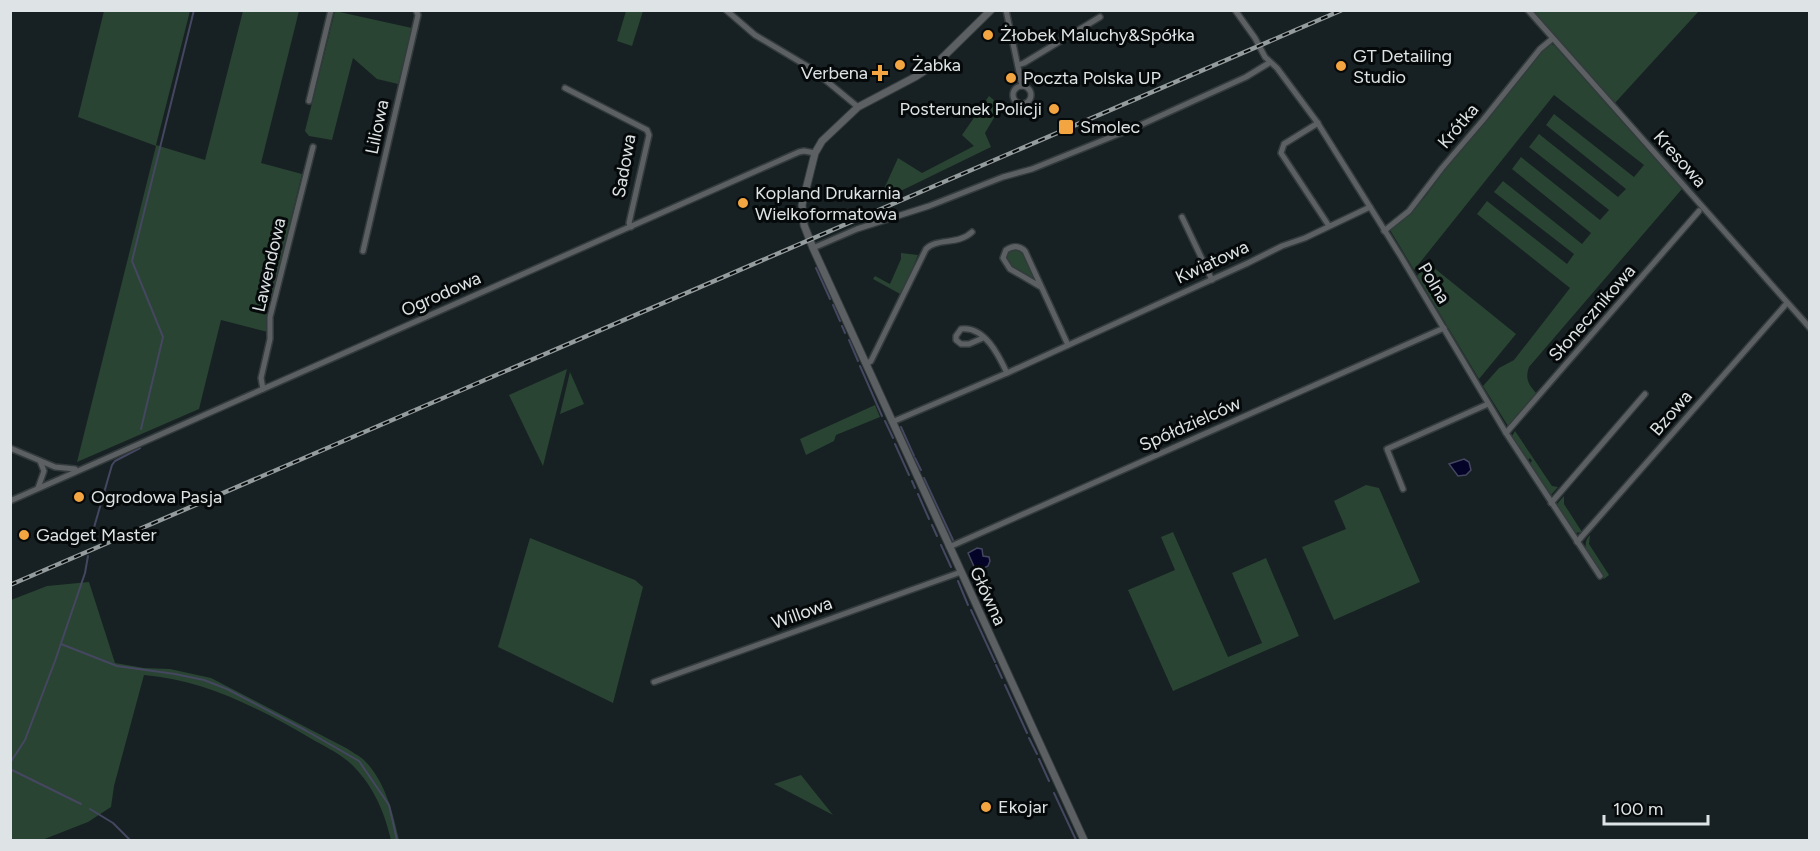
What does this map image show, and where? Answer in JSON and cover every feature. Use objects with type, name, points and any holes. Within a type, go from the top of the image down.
[{"type":"street","points":[[309,101],[331,10]]},
{"type":"street","name":"Liliowa","points":[[363,251],[418,15],[416,10]]},
{"type":"street","points":[[726,10],[755,35],[812,69],[858,107]]},
{"type":"street","name":"Główna","points":[[991,10],[932,67],[858,107],[822,141],[815,153],[802,205],[804,225],[1084,840]]},
{"type":"street","points":[[1006,10],[1022,86]]},
{"type":"street","name":"Polna","points":[[1236,10],[1269,63],[1277,68],[1318,123],[1506,433],[1600,576]]},
{"type":"street","name":"Kresowa","points":[[1528,10],[1809,328]]},
{"type":"street","points":[[1018,65],[1100,17]]},
{"type":"street","name":"Krótka","points":[[1384,231],[1409,211],[1540,49],[1552,39]]},
{"type":"street","points":[[813,248],[868,225],[929,206],[1003,177],[1032,169],[1146,122],[1246,77],[1269,63]]},
{"type":"street","name":"Sadowa","points":[[565,88],[647,130],[649,135],[629,223],[631,227]]},
{"type":"street","points":[[1318,123],[1284,144],[1281,153],[1329,226]]},
{"type":"street","name":"Lawendowa","points":[[263,389],[261,371],[270,339],[270,317],[313,147]]},
{"type":"street","name":"Ogrodowa","points":[[10,501],[799,152],[815,153]]},
{"type":"street","name":"Kwiatowa","points":[[892,422],[1006,373],[1370,207]]},
{"type":"street","name":"Słonecznikowa","points":[[1506,433],[1699,211]]},
{"type":"street","points":[[1182,217],[1212,280]]},
{"type":"street","points":[[866,364],[871,361],[926,249],[932,245],[962,238],[972,232]]},
{"type":"street","points":[[1041,287],[1006,265],[1003,258],[1006,250],[1014,246],[1023,248],[1068,345]]},
{"type":"street","name":"Bzowa","points":[[1577,542],[1787,303]]},
{"type":"street","points":[[983,338],[969,344],[961,344],[956,336],[958,331],[965,328],[977,333],[983,338],[995,349],[1006,373]]},
{"type":"street","name":"Spółdzielców","points":[[949,547],[1443,328]]},
{"type":"street","points":[[1551,503],[1646,394]]},
{"type":"street","points":[[1403,489],[1387,449],[1488,404]]},
{"type":"street","points":[[10,448],[55,467],[80,469]]},
{"type":"street","points":[[38,488],[43,480],[44,471],[40,461]]},
{"type":"street","name":"Willowa","points":[[654,682],[961,572]]},
{"type":"green space","points":[[104,11],[190,11],[156,145],[205,160],[243,11],[299,11],[261,163],[302,174],[267,317],[268,332],[221,320],[199,409],[77,462],[156,146],[78,117]]},
{"type":"green space","points":[[335,11],[412,28],[398,84],[377,79],[353,58],[332,140],[309,136],[305,131]]},
{"type":"green space","points":[[626,11],[643,11],[632,46],[617,41]]},
{"type":"green space","points":[[1531,11],[1699,11],[1614,104]]},
{"type":"green space","points":[[1552,44],[1682,189],[1529,367],[1528,381],[1537,394],[1508,426],[1483,386],[1499,368],[1514,360],[1570,288],[1477,214],[1487,201],[1567,264],[1574,254],[1494,192],[1503,181],[1582,244],[1591,233],[1512,169],[1521,157],[1600,220],[1609,210],[1529,147],[1539,134],[1618,197],[1626,189],[1546,125],[1554,114],[1634,177],[1644,165],[1554,95],[1414,270],[1390,230],[1425,197],[1456,154],[1547,46]]},
{"type":"green space","points":[[989,96],[1001,106],[985,133],[991,147],[878,202],[898,158],[922,173],[974,146],[962,135]]},
{"type":"green space","points":[[1015,249],[1024,254],[1034,276],[1031,278],[1011,266],[1005,257],[1009,250]]},
{"type":"green space","points":[[901,253],[918,255],[902,295],[873,279],[875,276],[890,284],[901,259]]},
{"type":"green space","points":[[1428,263],[1516,334],[1479,379],[1417,276]]},
{"type":"green space","points":[[567,369],[543,466],[509,395]]},
{"type":"green space","points":[[570,372],[584,404],[560,414]]},
{"type":"green space","points":[[875,405],[880,417],[836,435],[834,441],[806,455],[800,439]]},
{"type":"green space","points":[[1515,431],[1552,486],[1558,487],[1551,495],[1530,463],[1532,461],[1530,458],[1528,460],[1512,436]]},
{"type":"green space","points":[[1366,485],[1379,488],[1420,582],[1334,620],[1302,547],[1346,529],[1334,501]]},
{"type":"green space","points":[[1564,496],[1564,504],[1582,532],[1575,533],[1557,504]]},
{"type":"green space","points":[[1173,532],[1228,657],[1262,643],[1232,573],[1266,558],[1299,636],[1173,691],[1128,590],[1175,570],[1161,537]]},
{"type":"green space","points":[[1590,535],[1589,544],[1609,575],[1604,579],[1587,551],[1587,540]]},
{"type":"green space","points":[[530,538],[635,580],[643,587],[613,703],[498,647]]},
{"type":"green space","points":[[89,582],[115,663],[144,668],[170,669],[211,678],[348,749],[364,760],[383,787],[399,840],[391,840],[385,818],[371,788],[357,770],[340,755],[271,716],[230,697],[188,683],[144,675],[114,786],[111,807],[88,822],[42,840],[11,840],[11,600],[47,586]]},
{"type":"green space","points":[[801,775],[833,815],[774,784]]},
{"type":"water","points":[[1464,459],[1469,462],[1471,470],[1466,475],[1458,476],[1449,464]]},
{"type":"water","points":[[977,548],[982,549],[983,556],[989,557],[990,561],[988,566],[976,571],[968,553]]},
{"type":"waterway","points":[[141,429],[163,337],[132,261],[194,10]]},
{"type":"waterway","points":[[816,268],[830,299]]},
{"type":"waterway","points":[[833,305],[840,321]]},
{"type":"waterway","points":[[842,326],[845,333]]},
{"type":"waterway","points":[[849,340],[858,361]]},
{"type":"waterway","points":[[860,366],[882,416]]},
{"type":"waterway","points":[[885,421],[893,438]]},
{"type":"waterway","points":[[901,427],[914,456]]},
{"type":"waterway","points":[[895,444],[909,475]]},
{"type":"waterway","points":[[87,540],[93,531],[112,465],[115,461],[140,448]]},
{"type":"waterway","points":[[915,458],[921,470]]},
{"type":"waterway","points":[[924,478],[953,540]]},
{"type":"waterway","points":[[912,481],[915,488]]},
{"type":"waterway","points":[[918,494],[929,519]]},
{"type":"waterway","points":[[932,525],[937,536]]},
{"type":"waterway","points":[[941,545],[951,567]]},
{"type":"waterway","points":[[10,763],[25,740],[55,661],[85,573],[88,556]]},
{"type":"waterway","points":[[958,581],[968,605]]},
{"type":"waterway","points":[[971,610],[995,662]]},
{"type":"waterway","points":[[61,644],[117,666],[204,680],[227,689],[359,761],[389,805],[397,840]]},
{"type":"waterway","points":[[996,665],[1002,678]]},
{"type":"waterway","points":[[1005,685],[1027,733]]},
{"type":"waterway","points":[[1029,738],[1037,754]]},
{"type":"waterway","points":[[1039,759],[1049,781]]},
{"type":"waterway","points":[[10,769],[81,804]]},
{"type":"waterway","points":[[1054,793],[1076,840]]},
{"type":"waterway","points":[[90,809],[113,823],[130,840]]},
{"type":"railway","points":[[10,585],[1342,10]]},
{"type":"place","name":"Żłobek Maluchy&Spółka","points":[[988,35]]},
{"type":"place","name":"Żabka","points":[[900,65]]},
{"type":"place","name":"GT Detailing Studio","points":[[1341,66]]},
{"type":"place","name":"Verbena","points":[[880,73]]},
{"type":"place","name":"Poczta Polska UP","points":[[1011,78]]},
{"type":"place","name":"Posterunek Policji","points":[[1054,109]]},
{"type":"place","name":"Smolec","points":[[1066,127]]},
{"type":"place","name":"Kopland Drukarnia Wielkoformatowa","points":[[743,203]]},
{"type":"place","name":"Ogrodowa Pasja","points":[[79,497]]},
{"type":"place","name":"Gadget Master","points":[[24,535]]},
{"type":"place","name":"Ekojar","points":[[986,807]]}]
